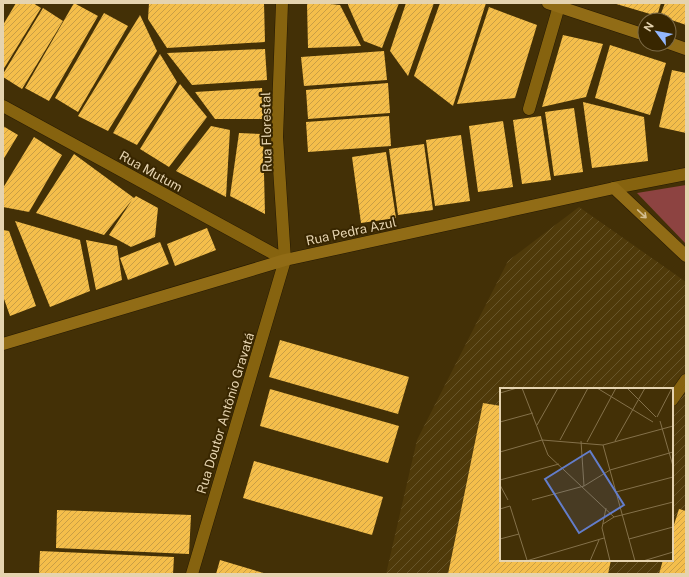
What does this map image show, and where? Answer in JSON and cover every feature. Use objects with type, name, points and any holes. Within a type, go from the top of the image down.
[{"type":"street","name":"Rua Florestal","points":[[282,3],[277,137],[285,260]]},
{"type":"street","points":[[528,109],[554,5],[637,32]]},
{"type":"street","name":"Rua Mutum","points":[[3,106],[285,260]]},
{"type":"street","points":[[614,188],[686,174]]},
{"type":"street","name":"Rua Pedra Azul","points":[[3,344],[285,260],[614,188]]},
{"type":"street","points":[[614,188],[686,256]]},
{"type":"street","name":"Rua Doutor Antônio Gravatá","points":[[192,574],[285,260]]},
{"type":"street","points":[[673,399],[686,380]]},
{"type":"shaded area","points":[[686,185],[686,244],[637,193]]},
{"type":"shaded area","points":[[579,207],[686,282],[686,547],[679,574],[386,574],[417,440],[508,261]]},
{"type":"building","points":[[16,3],[33,3],[41,8],[3,70],[3,25]]},
{"type":"building","points":[[74,3],[98,16],[49,101],[25,88]]},
{"type":"building","points":[[149,3],[264,3],[265,42],[167,48],[148,19]]},
{"type":"building","points":[[307,3],[340,5],[361,46],[308,48]]},
{"type":"building","points":[[348,3],[399,3],[382,48],[364,41]]},
{"type":"building","points":[[406,3],[434,3],[408,76],[390,51]]},
{"type":"building","points":[[440,3],[486,3],[453,106],[414,76]]},
{"type":"building","points":[[613,3],[661,3],[658,12],[643,12]]},
{"type":"building","points":[[665,3],[686,3],[686,25],[677,22],[677,12],[662,12]]},
{"type":"building","points":[[489,7],[537,25],[515,98],[457,104]]},
{"type":"building","points":[[43,8],[63,21],[22,89],[3,77],[3,74]]},
{"type":"building","points":[[104,13],[128,26],[78,112],[55,98]]},
{"type":"building","points":[[140,15],[157,51],[108,131],[78,116]]},
{"type":"building","points":[[563,35],[603,44],[586,97],[542,107]]},
{"type":"building","points":[[610,45],[666,63],[650,115],[595,98]]},
{"type":"building","points":[[265,49],[267,80],[192,85],[167,53]]},
{"type":"building","points":[[384,51],[387,80],[304,86],[301,57]]},
{"type":"building","points":[[160,54],[177,82],[137,145],[113,133]]},
{"type":"building","points":[[672,70],[686,73],[686,133],[659,127]]},
{"type":"building","points":[[388,83],[390,113],[308,119],[306,90]]},
{"type":"building","points":[[180,84],[207,117],[169,167],[140,149]]},
{"type":"building","points":[[262,88],[264,119],[215,119],[195,92]]},
{"type":"building","points":[[583,102],[644,117],[648,161],[592,168]]},
{"type":"building","points":[[574,108],[583,172],[554,176],[545,112]]},
{"type":"building","points":[[389,116],[391,146],[308,152],[306,122]]},
{"type":"building","points":[[541,116],[551,180],[522,184],[513,120]]},
{"type":"building","points":[[503,121],[513,187],[478,192],[469,126]]},
{"type":"building","points":[[3,126],[18,135],[3,160]]},
{"type":"building","points":[[211,126],[230,130],[226,197],[176,171]]},
{"type":"building","points":[[239,133],[263,134],[265,214],[230,196]]},
{"type":"building","points":[[461,135],[470,201],[435,206],[426,140]]},
{"type":"building","points":[[34,137],[62,155],[29,212],[3,207],[3,188]]},
{"type":"building","points":[[424,144],[433,210],[398,215],[389,149]]},
{"type":"building","points":[[386,152],[396,218],[361,223],[352,157]]},
{"type":"building","points":[[74,154],[134,198],[136,196],[158,208],[155,237],[131,247],[109,235],[132,200],[104,235],[36,213]]},
{"type":"building","points":[[15,221],[80,240],[90,291],[50,307]]},
{"type":"building","points":[[207,228],[216,250],[175,266],[167,244]]},
{"type":"building","points":[[3,230],[9,231],[36,306],[10,316],[3,296]]},
{"type":"building","points":[[86,240],[117,246],[122,280],[96,290]]},
{"type":"building","points":[[160,242],[169,264],[128,280],[120,258]]},
{"type":"building","points":[[280,340],[409,377],[398,414],[269,377]]},
{"type":"building","points":[[270,389],[399,426],[388,463],[260,426]]},
{"type":"building","points":[[483,403],[500,406],[500,561],[611,561],[608,574],[448,574]]},
{"type":"building","points":[[254,461],[383,497],[372,535],[243,498]]},
{"type":"building","points":[[679,509],[686,511],[686,574],[659,574],[663,561],[673,561],[673,528]]},
{"type":"building","points":[[57,510],[191,515],[189,554],[56,548]]},
{"type":"building","points":[[40,551],[174,557],[173,574],[39,574]]},
{"type":"building","points":[[220,560],[267,574],[216,574]]}]
